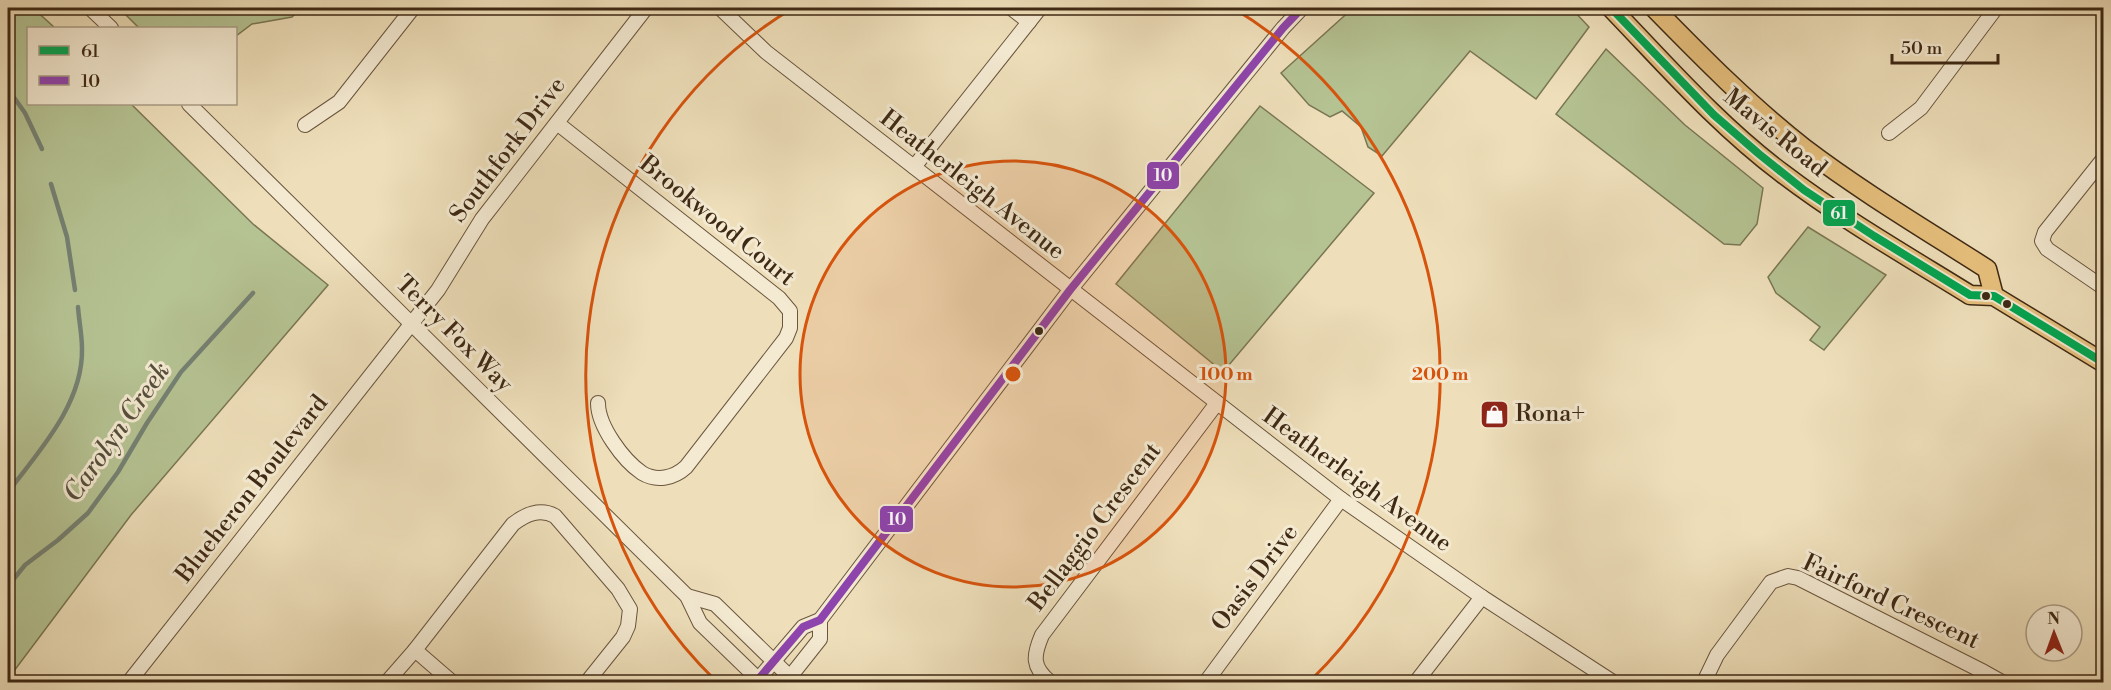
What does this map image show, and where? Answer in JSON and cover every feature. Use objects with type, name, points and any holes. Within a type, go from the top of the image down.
[{"type":"main road","name":"Mavis Road","points":[[1611,8],[1701,103],[1781,173],[1970,296],[1994,296],[2103,363]]},
{"type":"main road","name":"Mavis Road","points":[[1654,8],[1723,79],[1803,147],[1857,186],[1987,269],[1994,296]]},
{"type":"street","points":[[90,8],[110,27]]},
{"type":"street","points":[[305,126],[339,102],[412,8]]},
{"type":"street","name":"Southfork Drive","points":[[410,323],[438,290],[482,219],[646,8]]},
{"type":"street","name":"Heatherleigh Avenue","points":[[720,8],[766,52],[1341,499],[1482,597],[1613,682]]},
{"type":"street","points":[[1011,8],[1029,22]]},
{"type":"street","points":[[914,167],[1040,8]]},
{"type":"street","points":[[758,682],[803,627],[820,620],[1070,290],[1283,27],[1302,8]]},
{"type":"street","points":[[1889,133],[1922,108],[1996,8]]},
{"type":"street","name":"Terry Fox Way","points":[[190,105],[687,596],[700,623],[758,682]]},
{"type":"street","name":"Brookwood Court","points":[[557,123],[779,298],[790,311],[790,328],[786,338],[686,467],[675,475],[656,477],[643,473],[611,439],[604,428],[598,403]]},
{"type":"street","points":[[2103,158],[2045,232],[2042,241],[2047,249],[2103,288]]},
{"type":"street","name":"Blueheron Boulevard","points":[[129,682],[410,323]]},
{"type":"street","name":"Bellaggio Crescent","points":[[1050,682],[1040,674],[1034,652],[1042,635],[1217,403]]},
{"type":"street","name":"Oasis Drive","points":[[1206,682],[1341,499]]},
{"type":"street","points":[[387,682],[415,650],[513,524],[528,514],[543,512],[555,516],[618,589],[630,609],[628,626],[623,637],[587,682]]},
{"type":"street","name":"Fairford Crescent","points":[[1704,682],[1717,655],[1771,582],[1788,576],[1798,578],[2002,682]]},
{"type":"street","name":"Terry Fox Way","points":[[687,596],[715,604],[774,660],[790,681]]},
{"type":"street","points":[[1416,682],[1482,597]]},
{"type":"street","points":[[790,681],[820,639],[820,620]]},
{"type":"street","points":[[415,650],[452,682]]},
{"type":"green space","points":[[8,8],[33,8],[54,27],[27,27],[27,105],[132,105],[253,224],[328,285],[131,515],[8,679]]},
{"type":"green space","points":[[119,8],[301,8],[292,17],[252,24],[237,35],[237,27],[138,27]]},
{"type":"green space","points":[[1353,8],[1571,8],[1589,27],[1536,99],[1470,51],[1382,156],[1368,147],[1361,127],[1342,111],[1330,117],[1309,105],[1281,73]]},
{"type":"green space","points":[[1606,49],[1685,125],[1763,188],[1757,224],[1740,245],[1724,244],[1556,114]]},
{"type":"green space","points":[[1260,106],[1374,193],[1223,372],[1116,284]]},
{"type":"green space","points":[[1808,227],[1886,275],[1824,350],[1810,340],[1820,327],[1776,293],[1768,277]]},
{"type":"waterway","name":"Carolyn Creek","points":[[8,89],[25,113],[42,149]]},
{"type":"waterway","name":"Carolyn Creek","points":[[51,184],[67,237],[75,290]]},
{"type":"waterway","name":"Carolyn Creek","points":[[8,586],[25,565],[88,513],[118,472],[181,372],[253,293]]},
{"type":"waterway","name":"Carolyn Creek","points":[[8,492],[57,426],[75,389],[82,349],[78,307]]},
{"type":"transit line","name":"10","points":[[756,682],[803,627],[820,620],[1070,290],[1283,28],[1302,8]]},
{"type":"transit line","name":"61","points":[[1611,8],[1714,115],[1804,190],[1970,295],[1994,296],[2104,363]]},
{"type":"place","name":"Rona+","points":[[1494,414]]}]
